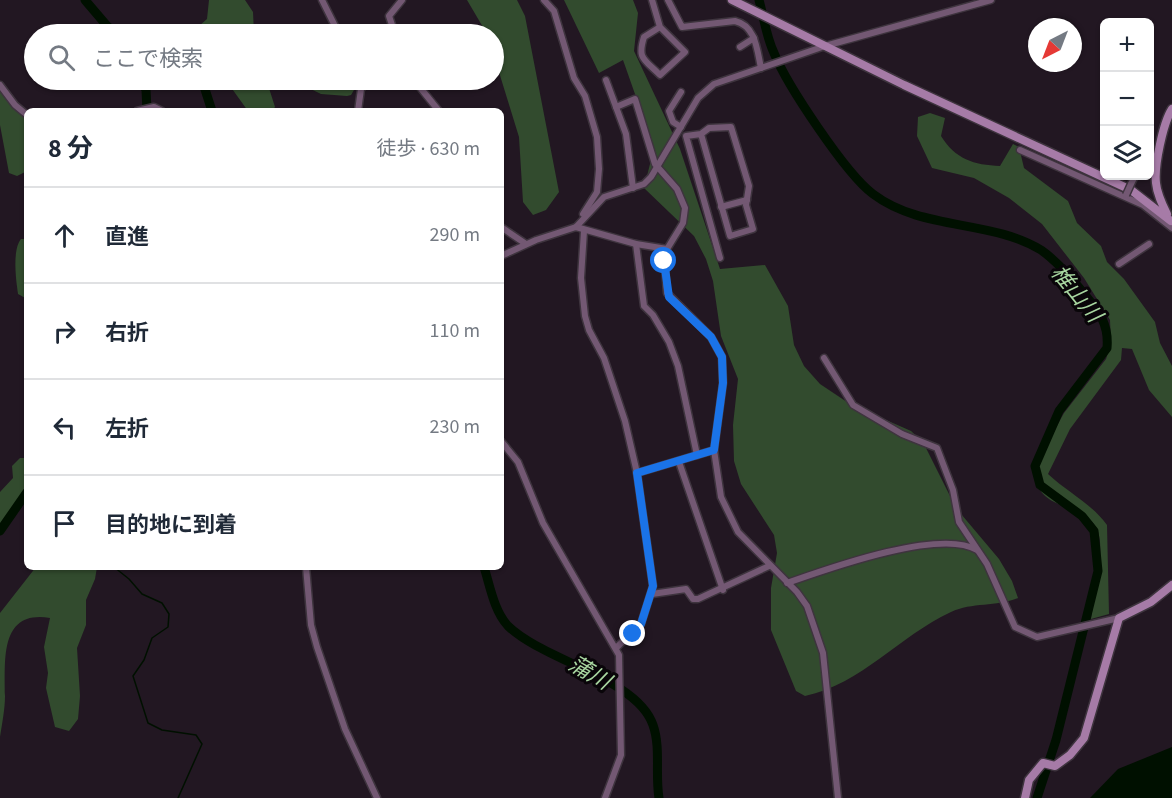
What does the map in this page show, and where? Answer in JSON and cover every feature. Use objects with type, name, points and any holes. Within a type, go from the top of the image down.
[{"type":"street","points":[[322,0],[334,24]]},
{"type":"street","points":[[392,24],[389,16],[402,0]]},
{"type":"street","points":[[544,0],[554,11],[574,78],[585,96],[598,145],[596,195],[576,227]]},
{"type":"street","points":[[652,0],[660,27],[685,52],[660,75],[640,56],[639,51],[644,37],[660,27]]},
{"type":"street","points":[[668,0],[682,27],[739,22],[750,31],[754,38],[763,67]]},
{"type":"street","points":[[732,0],[1131,190],[1172,222]]},
{"type":"street","points":[[504,255],[526,244],[576,227],[604,197],[644,184],[659,168],[698,98],[709,88],[825,46],[991,0]]},
{"type":"street","points":[[740,46],[754,38]]},
{"type":"street","points":[[606,80],[628,142],[633,188]]},
{"type":"street","points":[[0,85],[15,105],[24,112]]},
{"type":"street","points":[[357,108],[361,90]]},
{"type":"street","points":[[422,90],[437,108]]},
{"type":"street","points":[[681,92],[671,105],[669,113],[673,122],[686,136],[720,258]]},
{"type":"street","points":[[616,107],[635,99],[655,164],[677,189],[685,208],[683,223],[667,249],[664,261],[669,297],[711,337],[722,357],[723,383],[714,450],[721,497],[734,527],[807,606],[823,651],[838,798]]},
{"type":"street","points":[[1172,109],[1166,120],[1155,175],[1158,195],[1172,222]]},
{"type":"street","points":[[686,136],[701,134],[709,128],[731,127],[749,186],[747,200],[753,230],[730,236],[701,134]]},
{"type":"street","points":[[1020,150],[1126,196],[1146,207],[1172,228]]},
{"type":"street","points":[[1126,196],[1133,180]]},
{"type":"street","points":[[721,207],[747,200]]},
{"type":"street","points":[[576,227],[636,244],[667,249]]},
{"type":"street","points":[[504,229],[526,244]]},
{"type":"street","points":[[584,231],[581,278],[585,316],[589,330],[604,358],[625,421],[637,473],[652,594],[641,624],[616,648]]},
{"type":"street","points":[[636,244],[644,306],[653,315],[669,342],[678,366],[697,455]]},
{"type":"street","points":[[1119,264],[1149,244]]},
{"type":"street","points":[[824,357],[852,405],[902,434],[937,448],[952,490],[959,522],[979,551],[1015,627],[1037,637],[1119,618],[1151,602],[1172,585]]},
{"type":"street","points":[[504,445],[518,462],[543,524],[616,648],[620,661],[621,755],[605,798]]},
{"type":"street","points":[[637,473],[714,450]]},
{"type":"street","points":[[679,462],[723,590]]},
{"type":"street","points":[[787,583],[878,554],[957,543],[979,551]]},
{"type":"street","points":[[652,594],[686,589],[695,600],[723,590],[769,566]]},
{"type":"street","points":[[306,570],[311,625],[316,647],[345,729],[377,798]]},
{"type":"street","points":[[1025,798],[1029,780],[1043,763],[1055,766],[1071,755],[1084,738],[1119,618]]},
{"type":"green space","points":[[209,0],[245,0],[253,12],[254,24],[201,24],[207,19]]},
{"type":"green space","points":[[467,0],[517,0],[525,16],[559,192],[546,210],[533,215],[523,202],[519,137],[504,88],[504,24],[481,24]]},
{"type":"green space","points":[[564,0],[633,0],[638,13],[634,51],[680,149],[720,269],[765,265],[788,306],[794,345],[804,366],[820,384],[850,404],[911,431],[923,442],[956,508],[999,559],[1012,581],[1018,598],[951,612],[932,622],[845,681],[805,696],[796,691],[771,630],[771,588],[777,553],[774,535],[741,484],[734,461],[733,425],[738,379],[721,336],[713,281],[706,259],[694,236],[644,188],[654,148],[623,60],[599,73]]},
{"type":"green space","points":[[0,89],[24,116],[24,172],[17,176],[9,173],[0,125]]},
{"type":"green space","points":[[233,90],[270,90],[274,108],[246,108]]},
{"type":"green space","points":[[313,90],[354,90],[351,95],[347,96],[321,94]]},
{"type":"green space","points":[[930,113],[945,118],[941,136],[952,150],[966,159],[1000,166],[1013,144],[1019,147],[1024,168],[1068,201],[1077,223],[1101,246],[1107,262],[1124,279],[1155,322],[1160,343],[1172,366],[1172,417],[1149,390],[1132,349],[1122,348],[1121,360],[1070,429],[1048,474],[1094,510],[1107,525],[1109,614],[1091,619],[1100,559],[1099,536],[1096,527],[1089,518],[1079,512],[1047,498],[1040,490],[1036,479],[1037,462],[1064,413],[1106,359],[1111,344],[1110,320],[1084,278],[1042,224],[1009,198],[974,178],[932,168],[917,136],[918,117]]},
{"type":"green space","points":[[21,239],[24,239],[24,297],[18,294],[16,281],[15,265]]},
{"type":"green space","points":[[20,458],[24,458],[24,493],[0,528],[0,492],[13,478],[12,466]]},
{"type":"green space","points":[[34,570],[96,570],[86,600],[86,625],[77,648],[80,696],[78,719],[69,731],[55,727],[46,688],[48,673],[44,647],[50,618],[34,617],[22,621],[14,629],[9,640],[0,737],[0,613]]},
{"type":"shaded area","points":[[1172,747],[1172,798],[1090,798],[1118,769]]},
{"type":"waterway","name":"蒲川","points":[[85,0],[105,24]]},
{"type":"waterway","name":"椎山川","points":[[759,0],[769,40],[791,86],[833,149],[862,184],[892,206],[913,214],[1000,233],[1041,250],[1076,284],[1095,308],[1105,326],[1107,348],[1059,411],[1035,466],[1040,485],[1082,516],[1094,531],[1098,571],[1056,740],[1037,798]]},
{"type":"waterway","points":[[146,90],[147,108]]},
{"type":"waterway","name":"蒲川","points":[[205,90],[211,108]]},
{"type":"waterway","points":[[0,531],[24,496]]},
{"type":"waterway","points":[[118,570],[142,594],[162,603],[169,614],[168,627],[152,638],[144,660],[133,676],[148,723],[162,730],[196,735],[202,744],[178,798]]},
{"type":"waterway","name":"蒲川","points":[[485,570],[496,606],[508,626],[544,650],[610,682],[644,709],[655,734],[659,798]]},
{"type":"route","points":[[633,634],[645,615],[653,586],[637,473],[687,460],[714,450],[723,383],[720,350],[711,337],[669,297],[666,289],[664,261]]}]
